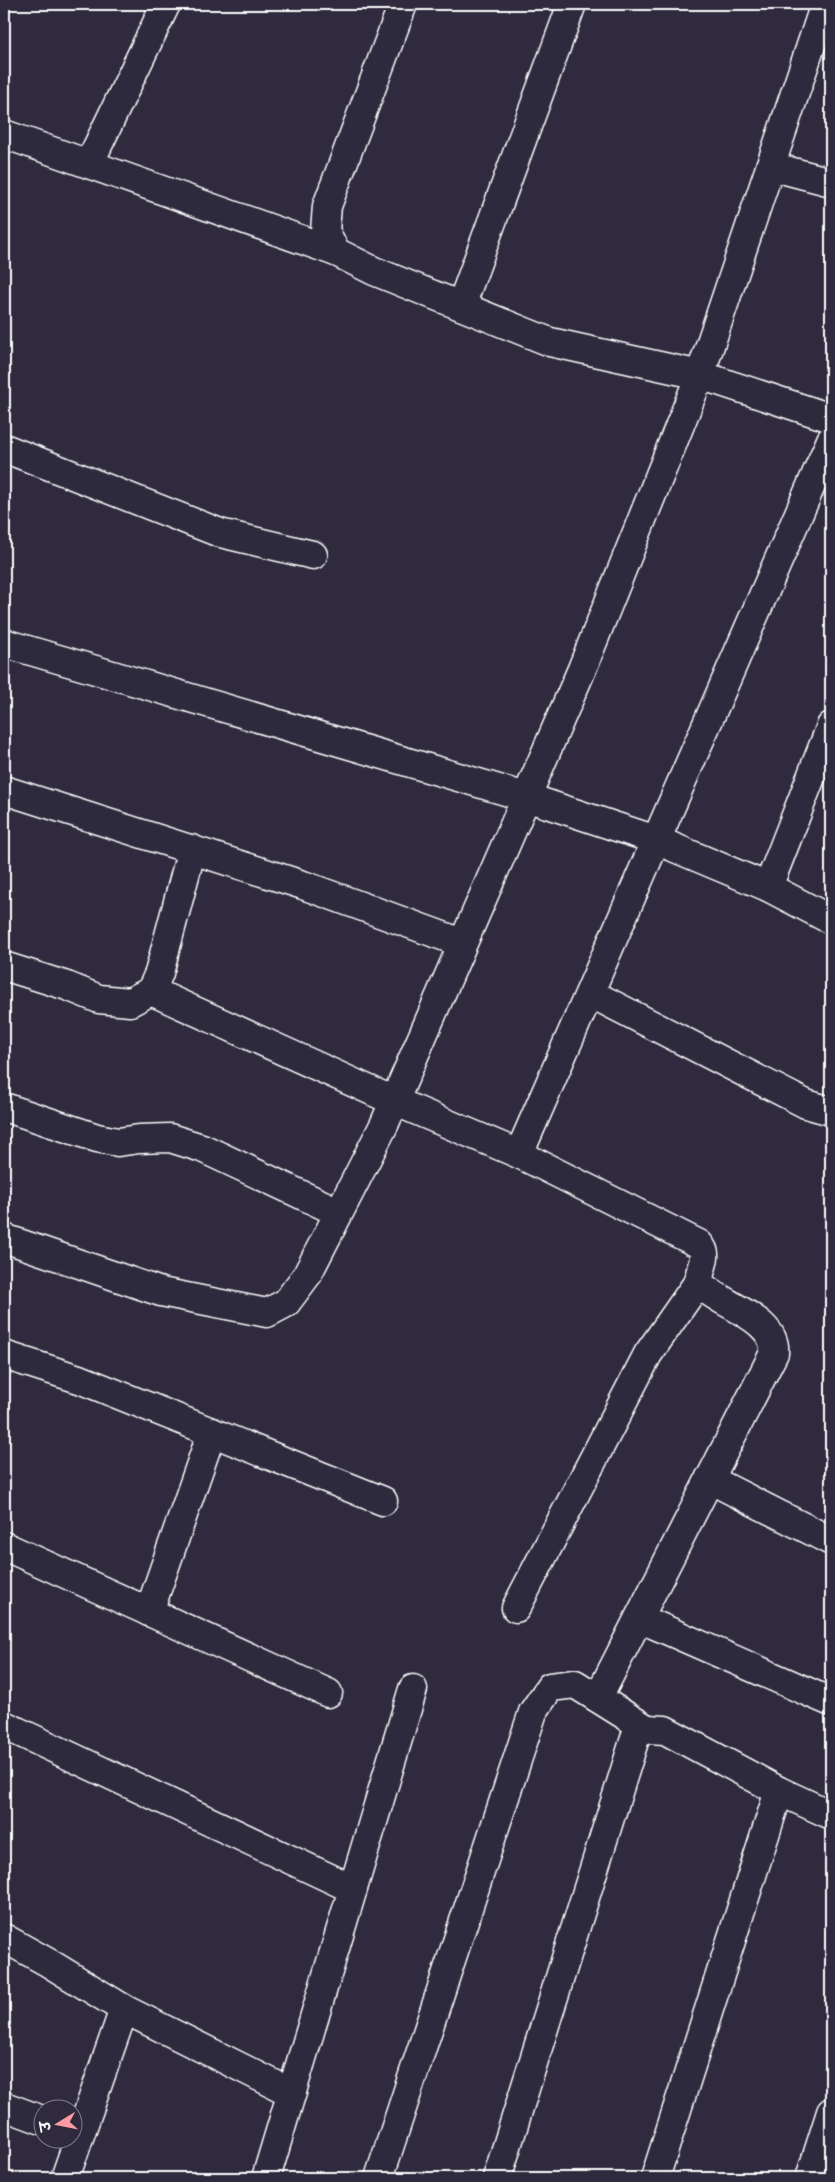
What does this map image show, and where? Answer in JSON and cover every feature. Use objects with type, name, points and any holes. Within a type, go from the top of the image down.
[{"type":"street","points":[[89,164],[166,4]]},
{"type":"street","points":[[336,252],[325,231],[327,206],[403,4]]},
{"type":"street","points":[[461,306],[572,4]]},
{"type":"street","points":[[4,1238],[161,1292],[267,1313],[286,1303],[307,1275],[394,1101],[582,669],[700,375],[825,4]]},
{"type":"street","points":[[4,134],[336,252],[374,271],[550,342],[700,375],[831,418]]},
{"type":"street","points":[[770,166],[831,182]]},
{"type":"street","points":[[519,1154],[831,440]]},
{"type":"street","points":[[4,448],[220,533],[312,555]]},
{"type":"street","points":[[4,643],[526,797],[656,840],[768,887],[831,920]]},
{"type":"street","points":[[768,887],[831,726]]},
{"type":"street","points":[[4,790],[303,885],[462,943]]},
{"type":"street","points":[[4,966],[67,986],[99,999],[130,1002],[151,991],[159,973],[192,849]]},
{"type":"street","points":[[151,991],[394,1101],[519,1154],[699,1244],[705,1251],[699,1281],[648,1354],[516,1608]]},
{"type":"street","points":[[590,993],[806,1104],[831,1111]]},
{"type":"street","points":[[4,1108],[97,1138],[118,1142],[139,1138],[170,1138],[202,1148],[338,1212]]},
{"type":"street","points":[[598,1698],[774,1353],[770,1333],[759,1323],[702,1286],[699,1281]]},
{"type":"street","points":[[4,1355],[82,1380],[383,1501]]},
{"type":"street","points":[[148,1612],[212,1432]]},
{"type":"street","points":[[710,1479],[831,1541]]},
{"type":"street","points":[[4,1546],[328,1693]]},
{"type":"street","points":[[638,1618],[831,1702]]},
{"type":"street","points":[[379,2178],[533,1712],[550,1687],[575,1684],[647,1728],[665,1730],[780,1791],[831,1815]]},
{"type":"street","points":[[266,2178],[413,1689]]},
{"type":"street","points":[[4,1726],[353,1889]]},
{"type":"street","points":[[497,2178],[636,1735],[647,1728]]},
{"type":"street","points":[[655,2178],[780,1791]]},
{"type":"street","points":[[4,1938],[124,2009],[292,2093]]},
{"type":"street","points":[[82,2118],[124,2009]]},
{"type":"street","points":[[4,2106],[32,2116]]},
{"type":"street","points":[[810,2178],[831,2112]]},
{"type":"street","points":[[65,2178],[72,2150]]}]
